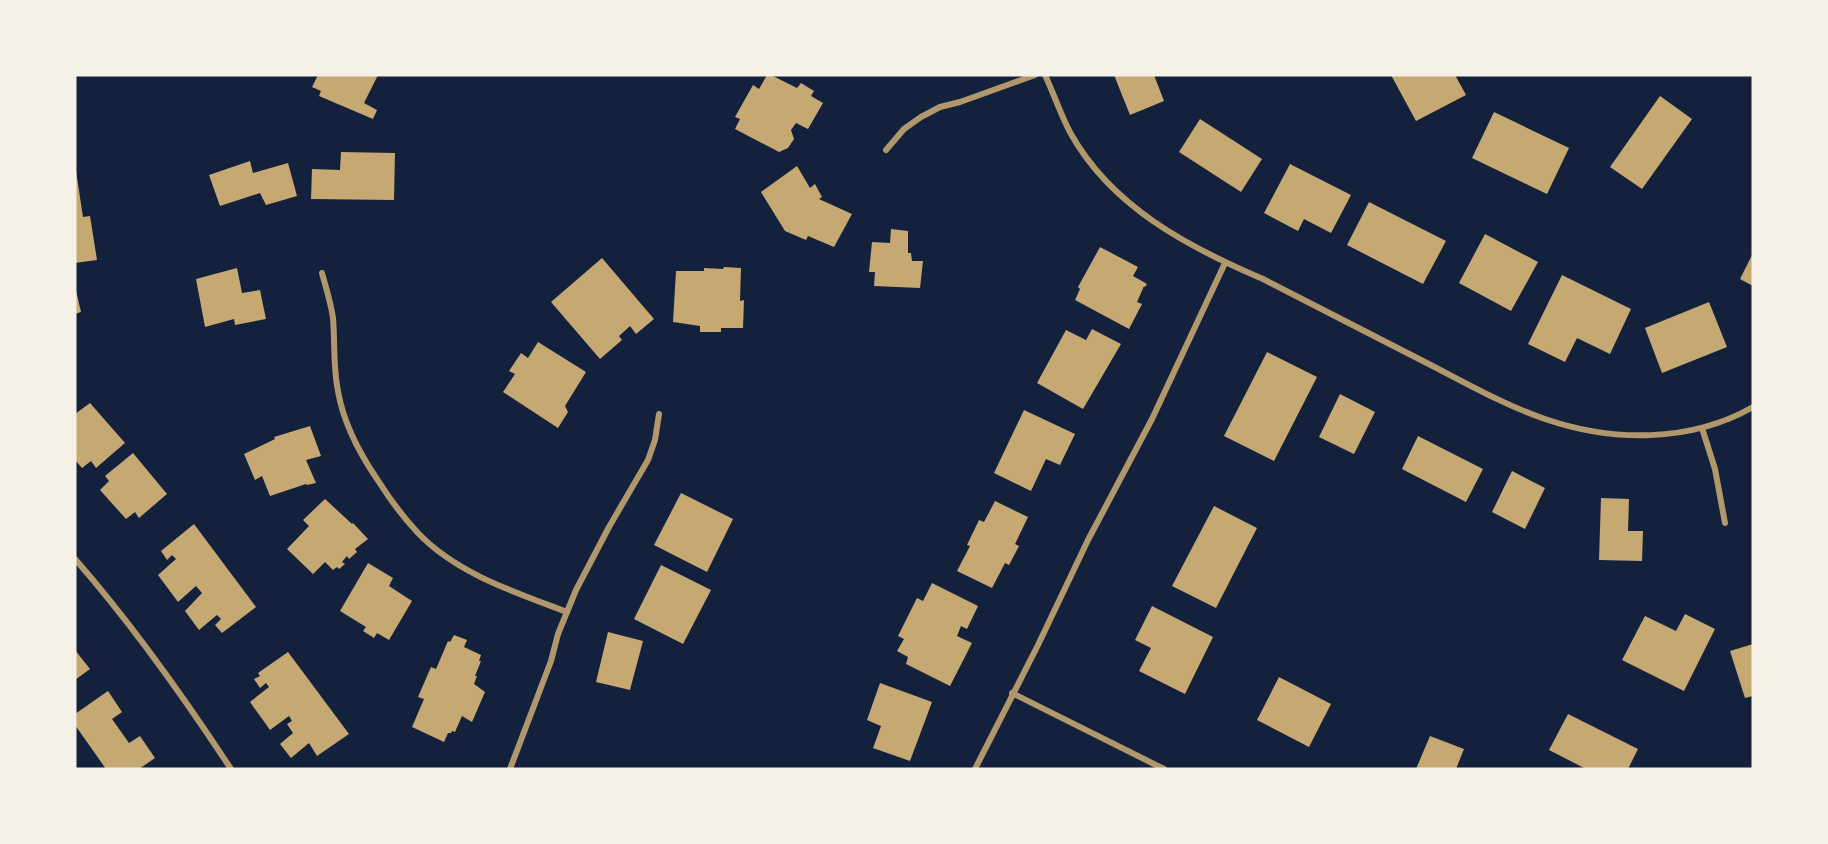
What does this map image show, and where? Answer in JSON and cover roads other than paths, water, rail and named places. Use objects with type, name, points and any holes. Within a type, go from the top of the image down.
[{"type":"street","points":[[886,150],[904,129],[940,107],[1035,75]]},
{"type":"street","points":[[1045,75],[1071,133],[1088,160],[1121,197],[1147,218],[1225,263],[1263,279],[1491,396],[1545,419],[1594,432],[1631,436],[1663,435],[1702,428],[1738,416],[1753,407]]},
{"type":"street","points":[[975,769],[1088,540],[1152,419],[1225,263]]},
{"type":"street","points":[[322,273],[333,317],[338,393],[354,441],[363,459],[394,505],[420,535],[442,553],[477,575],[567,612]]},
{"type":"street","points":[[510,769],[576,590],[603,537],[648,460],[660,414]]},
{"type":"street","points":[[1702,428],[1715,469],[1725,522]]},
{"type":"street","points":[[75,559],[144,645],[231,769]]},
{"type":"street","points":[[1012,693],[1164,769]]}]
